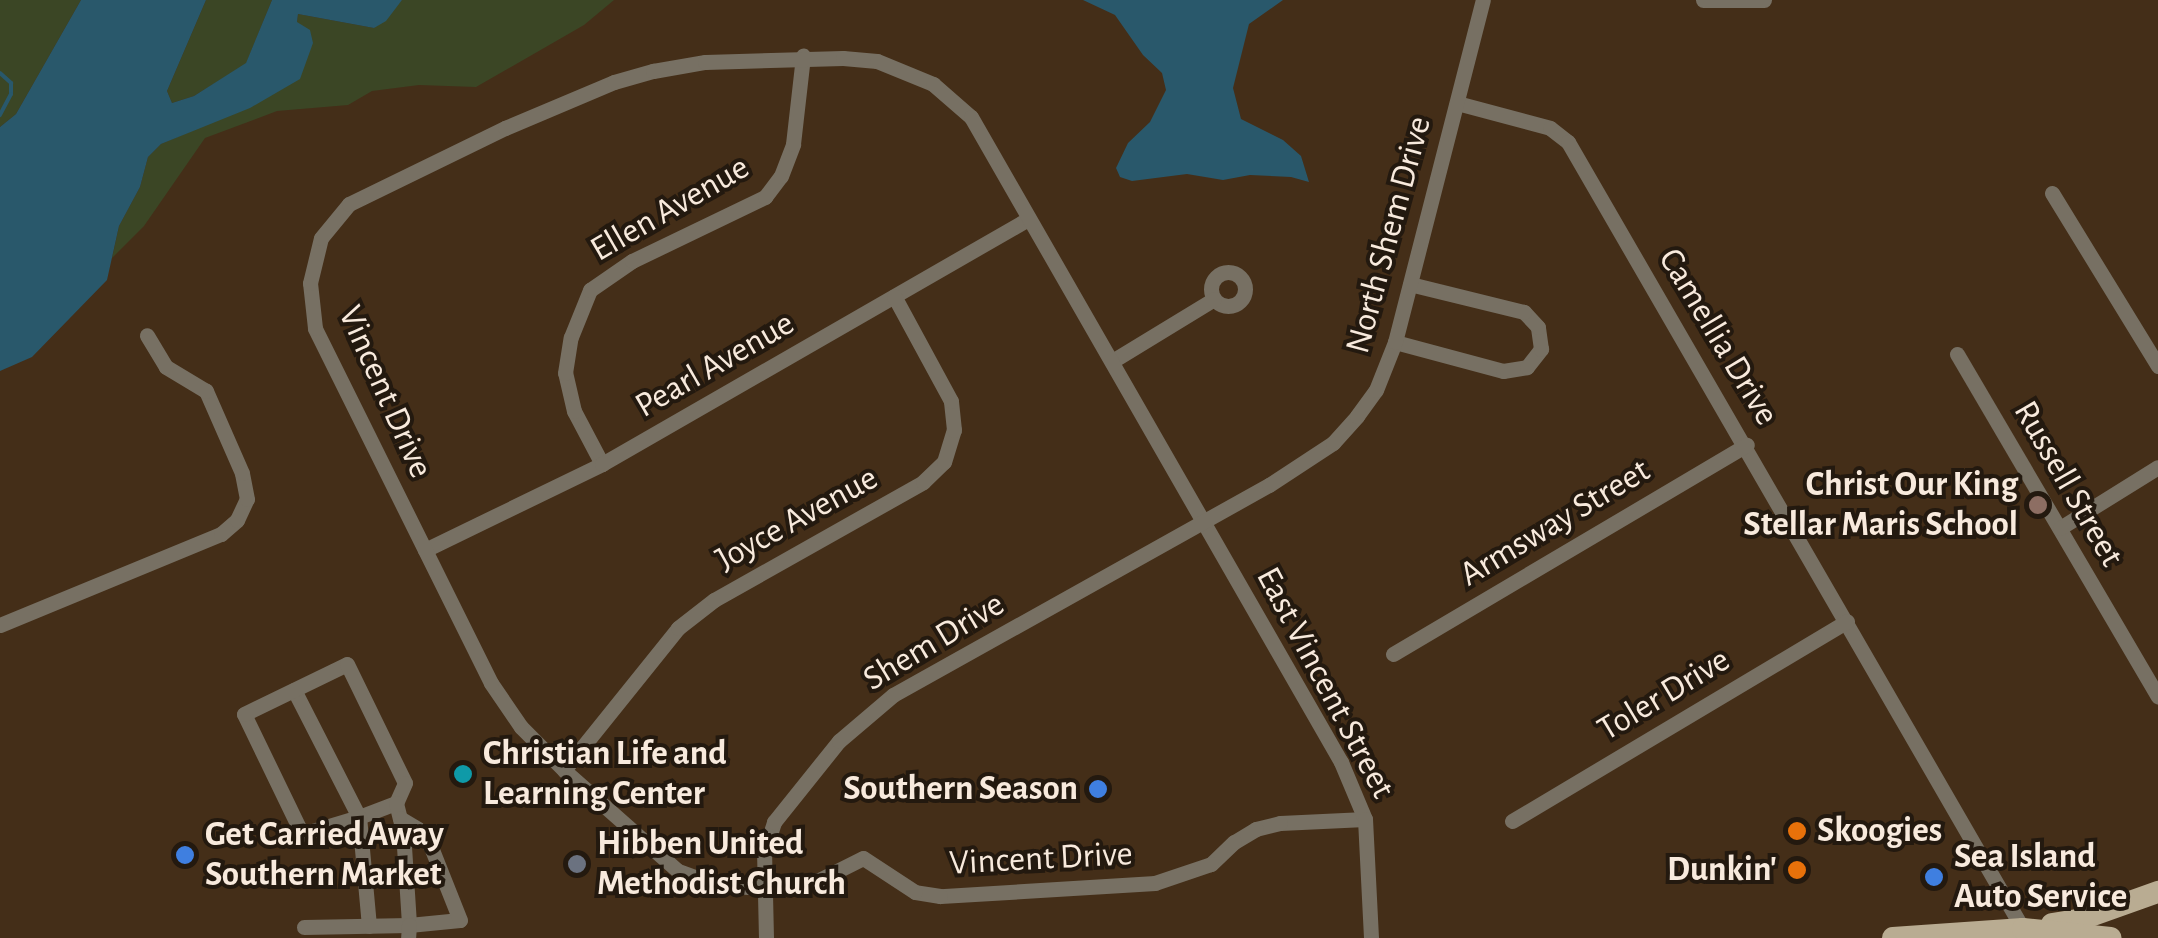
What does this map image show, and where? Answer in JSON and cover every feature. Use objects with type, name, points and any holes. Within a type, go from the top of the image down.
[{"type":"main road","points":[[1893,938],[2023,929],[2082,918],[2158,892]]},
{"type":"main road","points":[[2023,929],[2111,938]]},
{"type":"street","name":"North Shem Drive","points":[[1205,522],[1333,443],[1376,390],[1395,342],[1483,0]]},
{"type":"street","points":[[1703,0],[1764,0]]},
{"type":"street","name":"Vincent Drive","points":[[1205,522],[971,117],[933,84],[877,61],[802,56],[705,62],[614,82],[348,204],[322,238],[310,282],[314,328],[491,683],[522,726],[564,770],[678,871],[716,886],[764,888],[818,880],[863,858],[914,892],[940,896],[1155,883],[1211,864],[1234,842],[1256,830],[1280,823],[1365,819]]},
{"type":"street","name":"Ellen Avenue","points":[[602,464],[574,411],[566,373],[571,337],[590,290],[632,261],[764,197],[782,176],[793,144],[802,56]]},
{"type":"street","name":"Camellia Drive","points":[[1457,102],[1550,128],[1568,142],[1747,444],[2023,929]]},
{"type":"street","points":[[2052,193],[2158,366]]},
{"type":"street","name":"Pearl Avenue","points":[[425,550],[602,464],[1028,220]]},
{"type":"street","points":[[1395,342],[1503,372],[1527,368],[1541,349],[1538,326],[1524,312],[1410,284]]},
{"type":"street","name":"Joyce Avenue","points":[[564,770],[678,628],[714,600],[922,482],[944,462],[954,430],[951,401],[894,296]]},
{"type":"street","points":[[1114,360],[1214,299]]},
{"type":"street","points":[[0,625],[222,534],[237,520],[247,498],[242,473],[206,391],[166,368],[147,335]]},
{"type":"street","name":"Russell Street","points":[[1957,354],[2158,696]]},
{"type":"street","name":"Armsway Street","points":[[1393,654],[1747,444]]},
{"type":"street","points":[[2060,528],[2158,466]]},
{"type":"street","name":"East Vincent Street","points":[[1205,522],[1341,762],[1365,819],[1371,938]]},
{"type":"street","name":"Shem Drive","points":[[766,938],[764,852],[774,822],[840,741],[893,695],[1205,522]]},
{"type":"street","name":"Toler Drive","points":[[1512,821],[1846,621]]},
{"type":"street","points":[[398,811],[359,817],[302,834],[244,714],[347,664],[405,784],[398,811],[409,931]]},
{"type":"street","points":[[294,690],[359,817],[370,926]]},
{"type":"street","points":[[304,927],[370,926],[409,931],[460,920],[431,848],[398,811]]},
{"type":"green space","points":[[0,0],[81,0],[16,114],[0,127]]},
{"type":"green space","points":[[206,0],[272,0],[246,64],[194,96],[172,103],[167,91]]},
{"type":"green space","points":[[402,0],[614,0],[584,25],[476,87],[419,85],[372,91],[348,105],[277,111],[205,138],[144,226],[112,258],[119,226],[140,187],[148,157],[161,144],[203,126],[297,22],[298,14],[374,28]]},
{"type":"water","points":[[81,0],[206,0],[167,91],[172,103],[194,96],[246,63],[272,0],[402,0],[386,21],[374,28],[298,14],[297,22],[310,30],[313,43],[300,79],[250,108],[161,144],[148,157],[140,187],[119,226],[107,280],[32,357],[0,371],[0,127],[16,114]]},
{"type":"water","points":[[1083,0],[1283,0],[1249,24],[1233,88],[1241,119],[1283,140],[1301,156],[1309,182],[1250,175],[1223,180],[1187,174],[1132,181],[1120,177],[1116,168],[1128,143],[1150,122],[1166,90],[1162,73],[1143,55],[1115,15]]},
{"type":"waterway","points":[[0,73],[11,83],[11,94],[0,115]]},
{"type":"place","name":"Christ Our King Stellar Maris School","points":[[2038,505]]},
{"type":"place","name":"Christian Life and Learning Center","points":[[463,774]]},
{"type":"place","name":"Southern Season","points":[[1098,789]]},
{"type":"place","name":"Skoogies","points":[[1797,831]]},
{"type":"place","name":"Get Carried Away Southern Market","points":[[185,855]]},
{"type":"place","name":"Hibben United Methodist Church","points":[[577,864]]},
{"type":"place","name":"Dunkin'","points":[[1797,870]]},
{"type":"place","name":"Sea Island Auto Service","points":[[1934,877]]}]
